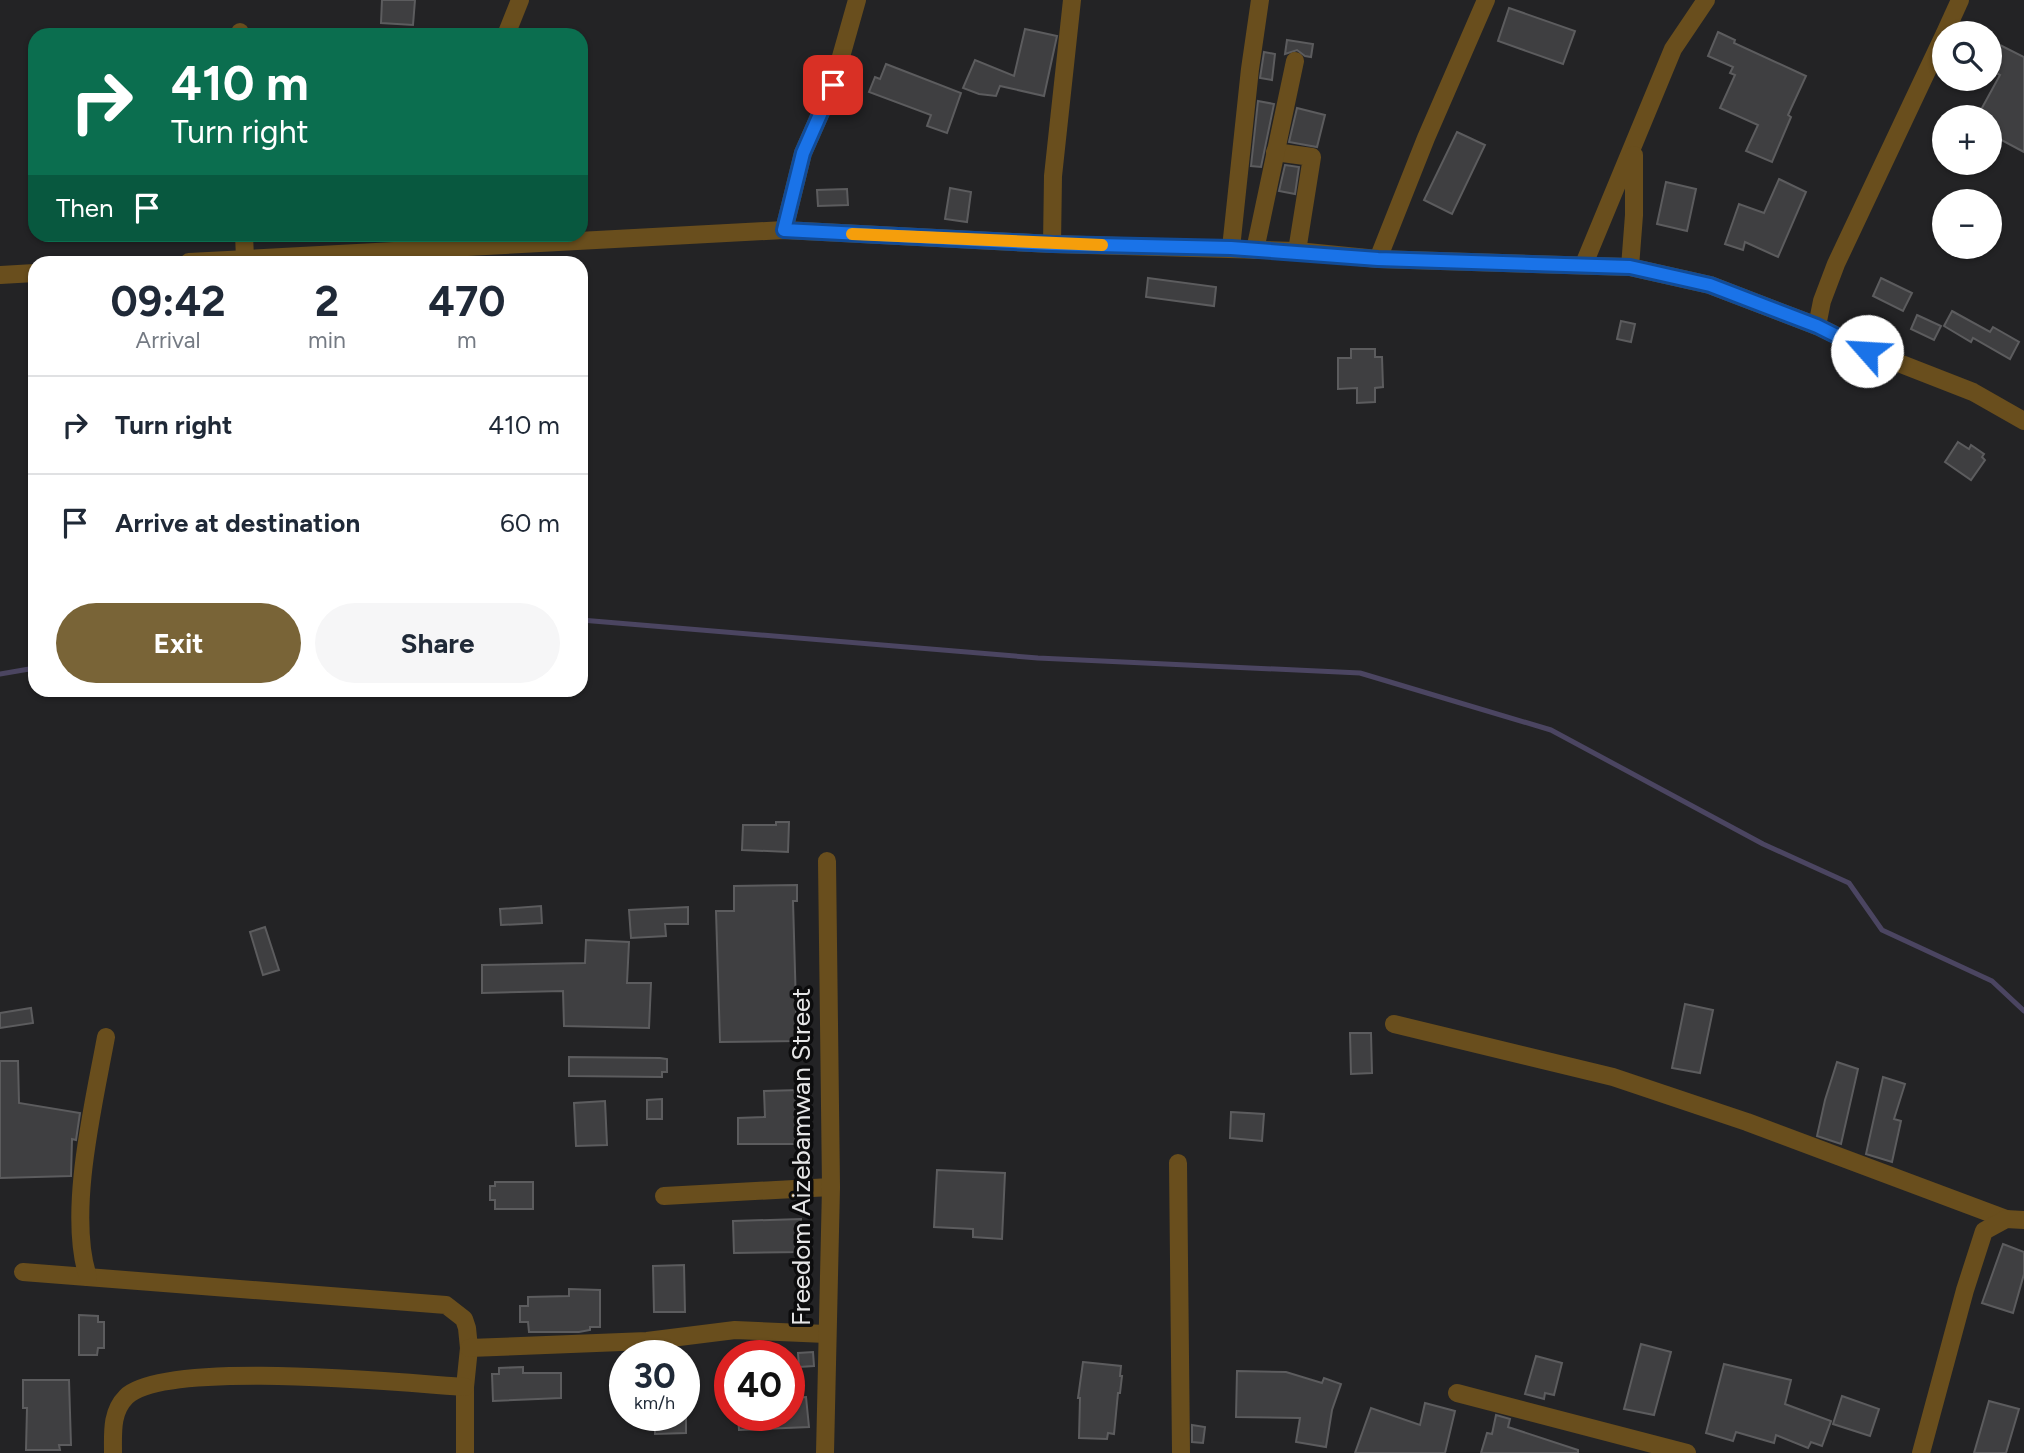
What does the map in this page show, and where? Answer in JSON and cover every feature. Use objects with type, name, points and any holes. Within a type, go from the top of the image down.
[{"type":"street","points":[[509,28],[520,0]]},
{"type":"street","points":[[784,230],[803,153],[833,85],[857,0]]},
{"type":"street","points":[[1052,244],[1053,176],[1072,0]]},
{"type":"street","points":[[1231,248],[1260,0]]},
{"type":"street","points":[[1378,259],[1426,138],[1486,0]]},
{"type":"street","points":[[1584,264],[1673,49],[1706,0]]},
{"type":"street","points":[[1951,21],[1960,0]]},
{"type":"street","points":[[1255,250],[1295,61]]},
{"type":"street","points":[[1817,326],[1822,301],[1836,264],[1932,61]]},
{"type":"street","points":[[1630,267],[1634,148]]},
{"type":"street","points":[[1275,152],[1312,157],[1297,251]]},
{"type":"street","points":[[588,236],[784,230],[1052,244],[1297,251],[1378,259],[1630,267],[1710,285],[1817,326],[1867,351],[1973,392],[2024,421]]},
{"type":"street","points":[[276,256],[422,242]]},
{"type":"street","points":[[0,275],[28,273]]},
{"type":"street","name":"Freedom Aizebamwan Street","points":[[825,1453],[831,1186],[827,861]]},
{"type":"street","points":[[1394,1024],[1613,1077],[1747,1122],[2006,1219],[2024,1220]]},
{"type":"street","points":[[88,1277],[84,1266],[80,1199],[106,1037]]},
{"type":"street","points":[[1178,1163],[1181,1453]]},
{"type":"street","points":[[664,1196],[831,1186]]},
{"type":"street","points":[[1921,1453],[1965,1290],[1984,1231],[2006,1219]]},
{"type":"street","points":[[23,1272],[446,1306],[464,1319],[467,1328],[469,1348],[465,1387],[465,1453]]},
{"type":"street","points":[[469,1348],[648,1341],[735,1330],[827,1334]]},
{"type":"street","points":[[113,1453],[114,1421],[118,1406],[127,1396],[147,1386],[214,1377],[315,1377],[465,1387]]},
{"type":"street","points":[[1457,1393],[1687,1453]]},
{"type":"building","points":[[382,0],[415,0],[413,25],[381,23]]},
{"type":"building","points":[[1509,8],[1575,31],[1563,64],[1498,41]]},
{"type":"building","points":[[1025,29],[1057,36],[1044,96],[1000,86],[996,96],[963,88],[975,60],[1014,76]]},
{"type":"building","points":[[1718,32],[1735,40],[1734,43],[1806,76],[1788,115],[1791,117],[1772,162],[1746,151],[1758,125],[1720,108],[1735,75],[1730,73],[1733,67],[1708,56]]},
{"type":"building","points":[[1287,40],[1313,44],[1311,57],[1297,50],[1285,54]]},
{"type":"building","points":[[2002,46],[2024,57],[2024,152],[2002,140],[2002,105],[1984,105],[1991,91],[2002,91]]},
{"type":"building","points":[[1264,52],[1275,54],[1272,80],[1260,78]]},
{"type":"building","points":[[886,64],[961,93],[947,133],[927,126],[931,115],[869,92],[875,77],[880,79]]},
{"type":"building","points":[[1258,101],[1274,104],[1261,167],[1251,166]]},
{"type":"building","points":[[1297,108],[1325,115],[1317,147],[1289,142]]},
{"type":"building","points":[[1457,132],[1485,145],[1452,214],[1424,200]]},
{"type":"building","points":[[1285,165],[1299,167],[1295,194],[1279,191]]},
{"type":"building","points":[[1779,179],[1806,192],[1778,257],[1745,242],[1743,250],[1725,244],[1739,204],[1764,213]]},
{"type":"building","points":[[1666,182],[1696,189],[1687,231],[1657,224]]},
{"type":"building","points":[[950,188],[971,192],[967,222],[945,219]]},
{"type":"building","points":[[847,189],[848,205],[818,206],[817,190]]},
{"type":"building","points":[[1148,278],[1216,287],[1214,306],[1146,297]]},
{"type":"building","points":[[1881,278],[1912,293],[1903,311],[1873,296]]},
{"type":"building","points":[[1952,311],[1990,332],[1993,327],[2019,342],[2010,359],[1973,338],[1971,342],[1944,326]]},
{"type":"building","points":[[1917,315],[1941,326],[1934,340],[1911,329]]},
{"type":"building","points":[[1621,321],[1635,324],[1631,342],[1617,339]]},
{"type":"building","points":[[1351,349],[1375,349],[1375,357],[1382,357],[1383,387],[1375,388],[1375,402],[1357,403],[1357,388],[1338,389],[1338,358],[1351,358]]},
{"type":"building","points":[[1958,442],[1969,449],[1971,445],[1984,454],[1982,457],[1985,460],[1971,480],[1945,462]]},
{"type":"building","points":[[776,822],[789,822],[788,852],[742,850],[743,825],[776,825]]},
{"type":"building","points":[[797,885],[797,901],[793,901],[797,1041],[720,1042],[716,911],[734,911],[734,886]]},
{"type":"building","points":[[541,906],[542,923],[501,925],[500,909]]},
{"type":"building","points":[[688,907],[688,924],[665,924],[666,936],[631,938],[629,910]]},
{"type":"building","points":[[265,927],[279,970],[263,975],[250,932]]},
{"type":"building","points":[[586,940],[629,942],[627,983],[651,983],[649,1028],[564,1026],[563,991],[482,993],[482,965],[585,963]]},
{"type":"building","points":[[1685,1004],[1713,1010],[1700,1073],[1672,1068]]},
{"type":"building","points":[[31,1008],[33,1023],[0,1028],[0,1013]]},
{"type":"building","points":[[1350,1033],[1371,1033],[1372,1073],[1351,1074]]},
{"type":"building","points":[[569,1057],[667,1059],[667,1072],[662,1072],[662,1077],[569,1076]]},
{"type":"building","points":[[0,1061],[18,1061],[19,1103],[80,1113],[76,1140],[72,1139],[71,1176],[0,1178]]},
{"type":"building","points":[[1837,1062],[1858,1069],[1841,1144],[1817,1136]]},
{"type":"building","points":[[1883,1077],[1905,1084],[1894,1119],[1901,1121],[1892,1162],[1866,1154]]},
{"type":"building","points":[[800,1090],[804,1144],[738,1144],[738,1118],[765,1117],[764,1091]]},
{"type":"building","points":[[662,1099],[662,1119],[647,1119],[647,1100]]},
{"type":"building","points":[[605,1101],[607,1145],[576,1146],[574,1103]]},
{"type":"building","points":[[1231,1112],[1264,1114],[1262,1141],[1230,1138]]},
{"type":"building","points":[[937,1170],[1005,1173],[1002,1239],[973,1237],[973,1229],[934,1227]]},
{"type":"building","points":[[495,1182],[533,1182],[533,1209],[495,1209],[495,1200],[490,1200],[490,1186],[495,1186]]},
{"type":"building","points":[[801,1219],[802,1252],[734,1253],[733,1221]]},
{"type":"building","points":[[2003,1244],[2024,1252],[2024,1274],[2013,1313],[1982,1303]]},
{"type":"building","points":[[684,1265],[685,1312],[654,1312],[653,1266]]},
{"type":"building","points":[[569,1289],[600,1290],[600,1327],[590,1327],[590,1330],[579,1332],[529,1332],[528,1322],[520,1322],[520,1306],[528,1306],[528,1297],[569,1296]]},
{"type":"building","points":[[79,1315],[98,1316],[98,1322],[104,1322],[104,1348],[98,1348],[97,1355],[79,1355]]},
{"type":"building","points":[[1641,1344],[1671,1352],[1654,1415],[1624,1409]]},
{"type":"building","points":[[813,1352],[814,1366],[805,1367],[805,1353]]},
{"type":"building","points":[[1536,1356],[1562,1363],[1554,1395],[1545,1393],[1544,1399],[1525,1394]]},
{"type":"building","points":[[1083,1362],[1121,1366],[1114,1434],[1108,1433],[1107,1439],[1079,1438],[1078,1398]]},
{"type":"building","points":[[1724,1364],[1791,1380],[1785,1404],[1831,1421],[1822,1446],[1811,1442],[1808,1448],[1776,1435],[1774,1443],[1736,1432],[1733,1441],[1706,1433]]},
{"type":"building","points":[[523,1367],[523,1373],[561,1373],[561,1398],[493,1401],[492,1374],[499,1374],[499,1368]]},
{"type":"building","points":[[1237,1371],[1286,1372],[1322,1383],[1324,1378],[1341,1384],[1332,1410],[1326,1447],[1296,1442],[1300,1418],[1236,1417]]},
{"type":"building","points":[[23,1380],[69,1380],[71,1445],[59,1445],[60,1450],[26,1450],[27,1408],[23,1408]]},
{"type":"building","points":[[1842,1396],[1879,1409],[1870,1436],[1833,1424]]},
{"type":"building","points":[[806,1397],[809,1427],[805,1427]]},
{"type":"building","points":[[1989,1401],[2019,1409],[2006,1453],[1974,1453]]},
{"type":"building","points":[[1425,1403],[1455,1411],[1445,1453],[1355,1453],[1371,1408],[1420,1425]]},
{"type":"building","points":[[1496,1415],[1510,1419],[1508,1427],[1578,1450],[1578,1453],[1481,1453],[1487,1433],[1492,1434]]},
{"type":"building","points":[[1192,1425],[1205,1427],[1203,1443],[1192,1442]]},
{"type":"building","points":[[655,1431],[686,1431],[686,1433],[655,1434]]},
{"type":"waterway","points":[[588,621],[1038,658],[1360,673],[1551,730],[1763,844],[1849,883],[1882,930],[1992,981],[2024,1011]]},
{"type":"waterway","points":[[0,674],[28,669]]},
{"type":"slow traffic","points":[[852,234],[1102,245]]},
{"type":"route","points":[[833,85],[803,153],[784,230],[1052,244],[1297,251],[1378,259],[1630,267],[1710,285],[1817,326],[1867,351]]}]
